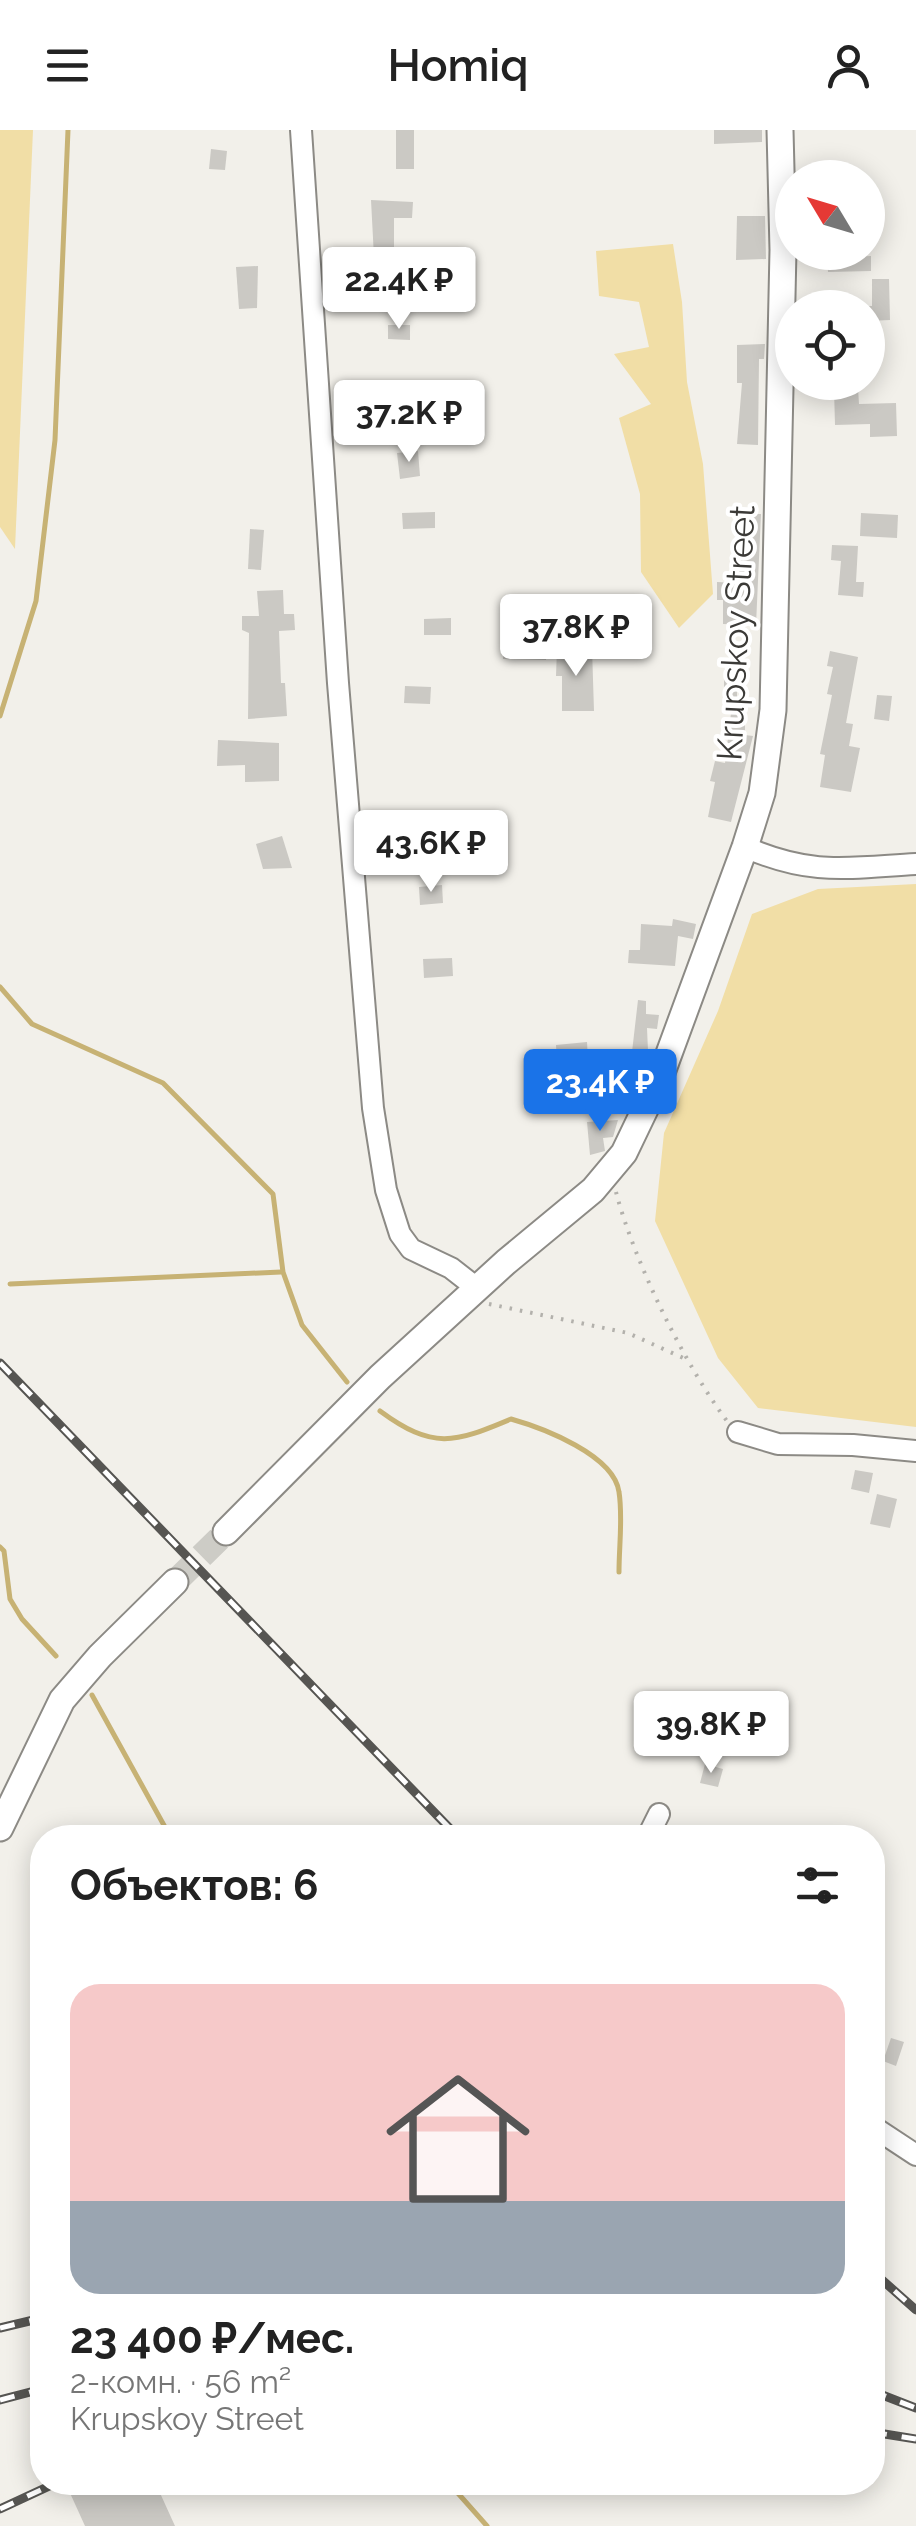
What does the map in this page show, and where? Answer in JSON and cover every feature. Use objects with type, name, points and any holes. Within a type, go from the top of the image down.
[{"type":"street","points":[[301,130],[338,684],[375,1124],[386,1190],[400,1234],[411,1249],[450,1268],[474,1292]]},
{"type":"street","name":"Krupskoy Street","points":[[226,1532],[380,1377],[611,1173],[660,1078],[762,793],[773,710],[783,250],[780,130]]},
{"type":"street","points":[[745,847],[802,868],[916,864]]},
{"type":"street","points":[[738,1432],[778,1444],[916,1451]]},
{"type":"street","points":[[0,1828],[62,1700],[175,1582]]},
{"type":"street","points":[[654,1825],[660,1814]]},
{"type":"street","points":[[885,2135],[916,2155]]},
{"type":"path","points":[[611,1173],[634,1248],[690,1361],[725,1419],[738,1432]]},
{"type":"path","points":[[474,1292],[500,1307],[628,1334],[690,1361]]},
{"type":"shaded area","points":[[0,130],[33,130],[15,549],[0,527]]},
{"type":"shaded area","points":[[673,244],[682,302],[687,382],[703,464],[713,594],[679,628],[641,572],[640,494],[619,418],[651,404],[614,354],[649,347],[639,302],[599,296],[596,251]]},
{"type":"shaded area","points":[[916,884],[916,1427],[758,1408],[718,1358],[655,1221],[664,1133],[718,1011],[752,914],[818,889]]},
{"type":"building","points":[[396,130],[414,130],[414,169],[396,169]]},
{"type":"building","points":[[714,130],[762,130],[762,142],[714,144]]},
{"type":"building","points":[[211,149],[227,151],[225,170],[209,169]]},
{"type":"building","points":[[371,200],[413,202],[412,218],[394,218],[394,257],[374,257]]},
{"type":"building","points":[[737,216],[765,216],[766,259],[736,260]]},
{"type":"building","points":[[258,266],[257,308],[239,309],[236,267]]},
{"type":"building","points":[[387,266],[400,266],[404,307],[391,308]]},
{"type":"building","points":[[828,270],[871,270],[871,271]]},
{"type":"building","points":[[872,279],[889,279],[890,320],[885,320],[885,290],[872,290]]},
{"type":"building","points":[[388,325],[410,325],[410,340],[388,339]]},
{"type":"building","points":[[765,344],[764,359],[759,359],[758,445],[737,444],[742,383],[737,383],[737,345]]},
{"type":"building","points":[[434,392],[434,410],[390,412],[389,395]]},
{"type":"building","points":[[834,400],[896,403],[897,436],[870,437],[870,424],[835,425]]},
{"type":"building","points":[[418,451],[420,476],[400,479],[397,453]]},
{"type":"building","points":[[435,512],[435,528],[403,529],[402,513]]},
{"type":"building","points":[[861,513],[898,515],[897,538],[860,536]]},
{"type":"building","points":[[741,514],[761,514],[756,625],[723,624],[723,600],[717,600],[717,582],[739,583]]},
{"type":"building","points":[[250,529],[264,530],[261,570],[248,569]]},
{"type":"building","points":[[832,545],[858,546],[856,582],[864,582],[863,597],[838,595],[841,561],[831,560]]},
{"type":"building","points":[[283,590],[284,614],[294,614],[295,630],[279,631],[287,716],[248,719],[249,633],[242,630],[242,616],[259,616],[257,591]]},
{"type":"building","points":[[451,618],[451,635],[424,635],[424,619]]},
{"type":"building","points":[[503,644],[547,645],[546,660],[503,659]]},
{"type":"building","points":[[557,648],[592,648],[594,711],[562,711],[562,676],[556,676]]},
{"type":"building","points":[[830,651],[858,657],[846,723],[853,724],[849,746],[860,748],[851,792],[820,787],[825,755],[820,754],[832,695],[827,694],[833,667],[827,666]]},
{"type":"building","points":[[724,669],[737,669],[737,700],[745,700],[745,735],[753,736],[731,822],[708,817],[715,782],[710,781],[715,761],[725,763],[731,713],[724,713]]},
{"type":"building","points":[[405,686],[431,687],[430,704],[404,703]]},
{"type":"building","points":[[877,695],[892,696],[889,721],[874,719]]},
{"type":"building","points":[[218,740],[279,743],[279,781],[245,782],[245,765],[217,766]]},
{"type":"building","points":[[282,836],[292,868],[263,869],[256,844]]},
{"type":"building","points":[[442,885],[443,903],[420,905],[419,887]]},
{"type":"building","points":[[673,919],[696,924],[693,939],[678,936],[675,966],[628,963],[629,950],[640,950],[641,924],[672,926]]},
{"type":"building","points":[[452,958],[453,976],[424,978],[423,959]]},
{"type":"building","points":[[638,1000],[646,1001],[646,1014],[659,1015],[657,1029],[647,1028],[648,1051],[632,1052]]},
{"type":"building","points":[[587,1042],[588,1060],[557,1063],[556,1045]]},
{"type":"building","points":[[618,1120],[613,1137],[603,1138],[605,1151],[590,1155],[587,1122]]},
{"type":"building","points":[[855,1470],[873,1473],[869,1493],[851,1489]]},
{"type":"building","points":[[877,1494],[897,1499],[890,1528],[870,1524]]},
{"type":"building","points":[[705,1764],[723,1769],[718,1787],[700,1783]]},
{"type":"building","points":[[891,2038],[904,2042],[896,2066],[885,2062]]},
{"type":"building","points":[[71,2495],[161,2495],[175,2526],[85,2526]]},
{"type":"waterway","points":[[0,716],[36,601],[55,440],[68,130]]},
{"type":"waterway","points":[[0,987],[32,1024],[163,1083],[273,1194],[283,1272],[302,1325],[347,1382]]},
{"type":"waterway","points":[[10,1284],[281,1272]]},
{"type":"waterway","points":[[380,1411],[415,1432],[444,1439],[511,1419],[558,1436],[591,1455],[605,1466],[619,1492],[619,1572]]},
{"type":"waterway","points":[[0,1547],[4,1551],[10,1599],[22,1619],[56,1656]]},
{"type":"waterway","points":[[92,1695],[164,1825]]},
{"type":"waterway","points":[[460,2495],[487,2526]]},
{"type":"tunnel","points":[[175,1582],[226,1532]]},
{"type":"railway","points":[[0,1363],[446,1825]]},
{"type":"railway","points":[[885,2283],[916,2310]]},
{"type":"railway","points":[[0,2328],[30,2321]]},
{"type":"railway","points":[[0,2400],[30,2392]]},
{"type":"railway","points":[[885,2396],[916,2408]]},
{"type":"railway","points":[[885,2434],[916,2439]]},
{"type":"railway","points":[[0,2509],[30,2495]]}]
